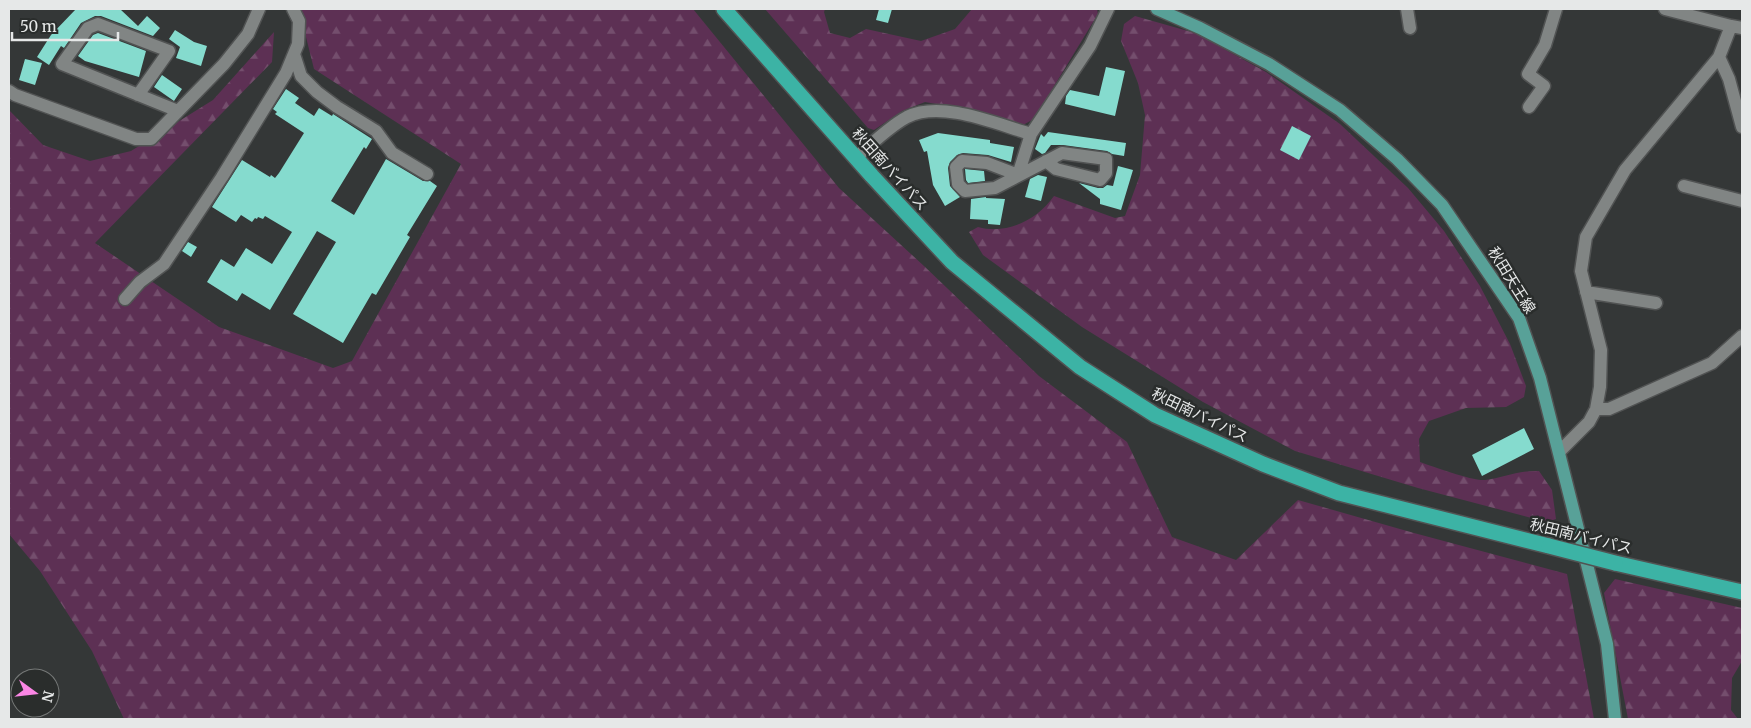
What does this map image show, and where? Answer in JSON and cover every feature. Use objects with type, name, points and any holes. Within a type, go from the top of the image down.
[{"type":"highway","name":"秋田南バイパス","points":[[724,9],[856,158],[952,262],[1025,324],[1080,367],[1155,415],[1263,464],[1339,494],[1615,563],[1742,592]]},
{"type":"main road","name":"秋田天王線","points":[[1157,9],[1200,28],[1268,64],[1340,110],[1397,158],[1442,205],[1519,318],[1540,378],[1607,644],[1615,719]]},
{"type":"street","points":[[9,91],[14,95],[136,139],[151,139],[197,93],[236,49],[248,34],[259,9]]},
{"type":"street","points":[[124,299],[140,282],[164,264],[222,177],[286,73],[298,44],[299,21],[292,9]]},
{"type":"street","points":[[1046,162],[1018,176],[1031,134],[1090,46],[1108,9]]},
{"type":"street","points":[[1407,9],[1410,28]]},
{"type":"street","points":[[1529,107],[1544,86],[1528,74],[1544,46],[1556,9]]},
{"type":"street","points":[[1559,452],[1589,422],[1596,409],[1600,387],[1601,350],[1581,271],[1586,237],[1625,170],[1719,57],[1736,27],[1685,11],[1665,9]]},
{"type":"street","points":[[138,95],[169,51],[98,24],[88,28],[62,64],[138,95],[178,111]]},
{"type":"street","points":[[294,54],[301,76],[317,92],[376,131],[392,153],[427,174]]},
{"type":"street","points":[[1719,57],[1730,79],[1742,127]]},
{"type":"street","points":[[856,158],[872,142],[908,117],[929,112],[956,113],[1031,134]]},
{"type":"street","points":[[1684,186],[1742,201]]},
{"type":"street","points":[[1586,292],[1656,303]]},
{"type":"street","points":[[1596,409],[1609,409],[1712,363],[1742,336]]},
{"type":"green space","points":[[299,9],[693,9],[839,188],[1039,376],[1127,442],[1172,537],[1236,560],[1298,500],[1567,574],[1594,719],[124,719],[92,651],[40,571],[9,534],[9,110],[43,145],[90,161],[131,151],[213,100],[274,32],[272,62],[95,243],[219,327],[333,368],[352,361],[461,164],[314,69]]},
{"type":"green space","points":[[765,9],[825,9],[824,12],[830,33],[850,38],[866,29],[921,41],[955,29],[972,9],[1097,9],[1098,14],[1034,119],[1021,126],[948,106],[925,102],[902,111],[874,130],[868,128]]},
{"type":"green space","points":[[1135,16],[1195,33],[1266,72],[1340,124],[1408,188],[1444,231],[1480,286],[1510,344],[1526,386],[1524,397],[1506,407],[1466,408],[1429,421],[1419,439],[1420,462],[1479,480],[1539,471],[1552,490],[1556,519],[1547,522],[1418,488],[1295,451],[1203,402],[1082,327],[983,255],[969,232],[978,227],[1000,229],[1020,223],[1039,212],[1054,196],[1115,218],[1125,216],[1140,175],[1145,115],[1138,83],[1121,41],[1124,24]]},
{"type":"green space","points":[[1615,579],[1742,608],[1742,661],[1732,678],[1731,710],[1738,719],[1628,719],[1604,593]]},
{"type":"building","points":[[76,9],[120,9],[138,26],[147,16],[160,28],[153,36],[101,16],[95,16],[81,23],[64,48],[61,46],[49,65],[37,57],[51,35]]},
{"type":"building","points":[[879,9],[892,9],[888,23],[876,20]]},
{"type":"building","points":[[175,30],[194,42],[207,46],[201,66],[176,58],[180,47],[169,39]]},
{"type":"building","points":[[98,33],[146,51],[139,77],[85,61],[78,56],[93,35]]},
{"type":"building","points":[[25,59],[42,63],[35,85],[19,80]]},
{"type":"building","points":[[1106,67],[1125,71],[1115,116],[1065,104],[1066,96],[1070,90],[1099,96]]},
{"type":"building","points":[[162,75],[182,89],[174,101],[154,87]]},
{"type":"building","points":[[286,89],[299,98],[295,103],[314,116],[319,108],[332,116],[333,114],[372,139],[366,149],[364,147],[331,201],[354,215],[386,159],[423,181],[430,181],[437,186],[407,235],[410,237],[376,295],[372,293],[343,343],[293,314],[336,242],[317,231],[270,310],[242,293],[237,301],[207,282],[221,259],[234,267],[246,248],[272,264],[292,232],[265,216],[263,219],[255,218],[252,222],[241,215],[236,222],[212,207],[242,160],[270,177],[271,175],[275,178],[279,173],[304,133],[275,114],[277,112],[273,109]]},
{"type":"building","points":[[1292,126],[1311,136],[1299,160],[1280,150]]},
{"type":"building","points":[[1048,132],[1126,143],[1124,156],[1107,151],[1063,145],[1051,145],[1042,154],[1035,149],[1041,134],[1044,137]]},
{"type":"building","points":[[938,133],[990,140],[990,143],[1014,147],[1011,162],[988,155],[963,153],[957,155],[950,162],[948,168],[950,186],[960,197],[945,206],[933,185],[927,151],[924,152],[919,140]]},
{"type":"building","points":[[1118,166],[1133,170],[1121,210],[1100,204],[1100,199],[1079,183],[1098,188],[1103,188],[1107,185],[1113,186]]},
{"type":"building","points":[[965,169],[984,171],[985,181],[968,183]]},
{"type":"building","points":[[1038,175],[1047,177],[1041,201],[1025,197],[1030,179]]},
{"type":"building","points":[[986,197],[1005,199],[1000,225],[988,224],[988,220],[970,219],[971,199]]},
{"type":"building","points":[[188,242],[197,247],[191,257],[182,251]]},
{"type":"building","points":[[1524,428],[1534,449],[1482,476],[1472,455]]}]
